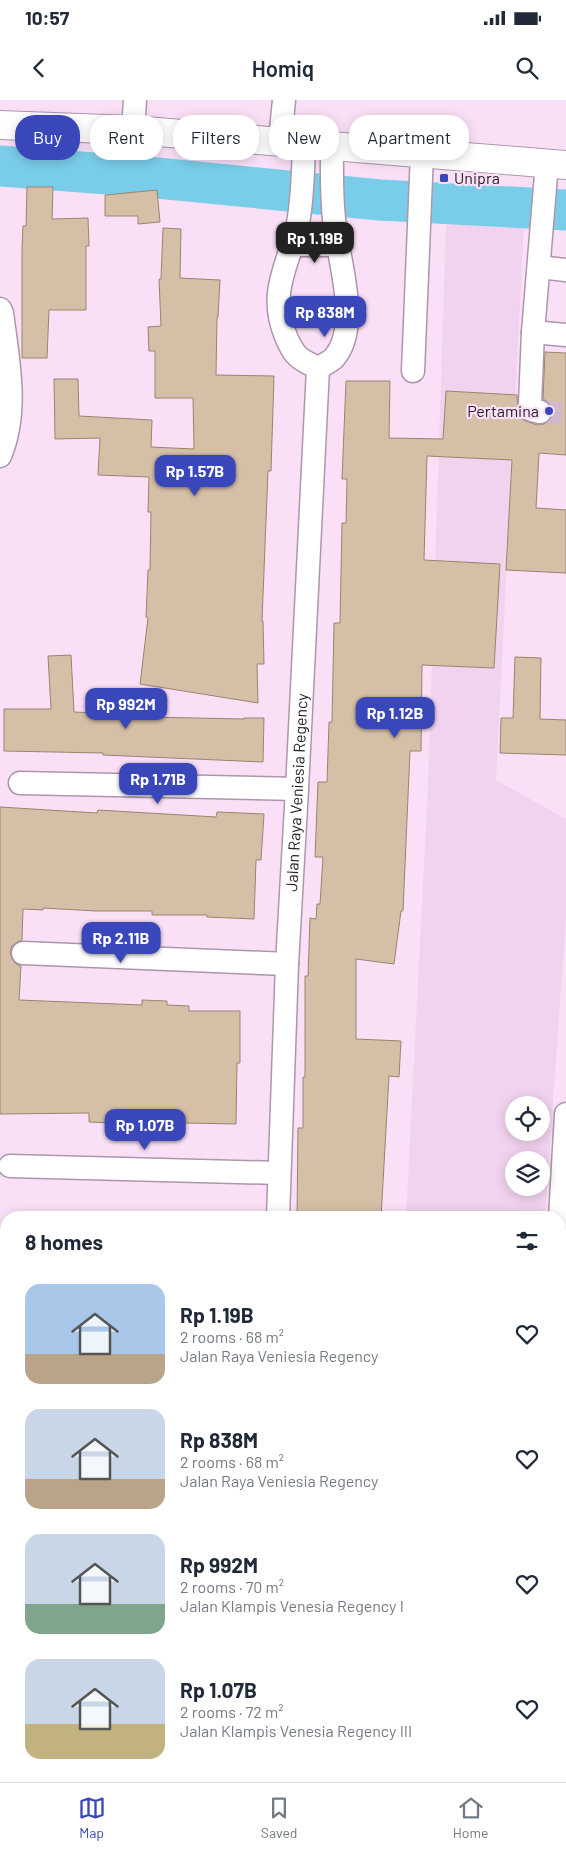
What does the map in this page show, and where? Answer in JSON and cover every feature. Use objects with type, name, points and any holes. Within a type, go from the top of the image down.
[{"type":"main road","points":[[0,125],[90,128]]},
{"type":"main road","points":[[163,132],[269,140]]},
{"type":"main road","points":[[469,159],[552,170]]},
{"type":"street","points":[[134,115],[135,100]]},
{"type":"street","points":[[284,100],[287,115]]},
{"type":"street","points":[[297,160],[302,180],[298,223],[281,278],[277,299],[280,322],[290,349],[299,359],[318,368],[334,359],[343,343],[347,319],[345,281],[336,235],[332,160]]},
{"type":"street","points":[[413,371],[422,160]]},
{"type":"street","points":[[540,412],[532,410],[530,404],[533,332],[541,240],[552,170]]},
{"type":"street","points":[[291,245],[336,235]]},
{"type":"street","points":[[539,268],[566,270]]},
{"type":"street","points":[[0,309],[10,378],[10,425],[0,456]]},
{"type":"street","points":[[533,332],[566,335]]},
{"type":"street","name":"Jalan Raya Veniesia Regency","points":[[278,1211],[287,964],[318,368]]},
{"type":"street","points":[[20,783],[297,789]]},
{"type":"street","points":[[23,953],[287,964]]},
{"type":"street","points":[[560,1211],[566,1114]]},
{"type":"street","points":[[10,1166],[279,1173]]},
{"type":"shaded area","points":[[446,223],[524,226],[496,780],[566,819],[566,917],[550,1151],[505,1151],[505,1196],[546,1196],[545,1211],[406,1211],[428,784]]},
{"type":"building","points":[[27,187],[53,187],[52,219],[88,218],[89,246],[86,246],[86,310],[49,310],[47,358],[22,358],[22,249],[23,226],[26,226]]},
{"type":"building","points":[[157,190],[160,222],[138,224],[138,216],[105,216],[105,195]]},
{"type":"building","points":[[163,228],[181,229],[180,278],[220,280],[216,375],[274,376],[271,471],[268,471],[262,621],[264,664],[257,664],[258,703],[140,684],[148,618],[146,617],[148,570],[150,570],[151,512],[148,512],[149,477],[98,475],[100,438],[55,439],[54,379],[78,379],[79,416],[152,420],[151,447],[194,449],[193,398],[155,398],[155,351],[149,351],[148,327],[161,326],[159,279],[161,279]]},
{"type":"building","points":[[545,352],[566,353],[566,455],[539,453],[536,508],[566,510],[566,573],[506,570],[512,460],[427,456],[424,560],[500,564],[494,668],[422,665],[421,751],[410,751],[403,911],[401,911],[394,964],[356,959],[356,1039],[401,1041],[399,1077],[389,1076],[381,1211],[297,1211],[298,1128],[303,1128],[303,1077],[305,1077],[305,976],[308,976],[310,918],[316,919],[317,904],[320,904],[323,857],[315,857],[318,782],[327,782],[329,722],[332,722],[334,623],[340,623],[342,523],[346,523],[347,479],[342,479],[346,381],[390,381],[389,438],[443,439],[446,391],[517,395],[518,408],[523,420],[537,425],[544,424],[553,416],[553,409],[543,399]]},
{"type":"building","points":[[71,655],[74,712],[99,713],[99,716],[264,718],[263,762],[103,755],[103,753],[4,751],[4,709],[51,709],[48,656]]},
{"type":"building","points":[[515,657],[541,658],[540,719],[566,720],[566,755],[500,753],[501,718],[513,718]]},
{"type":"building","points":[[0,807],[97,813],[98,810],[216,817],[217,812],[264,814],[261,860],[256,860],[254,919],[207,917],[207,915],[152,915],[152,911],[23,909],[22,940],[12,946],[10,952],[12,959],[21,966],[19,1000],[142,1005],[142,1000],[167,1001],[167,1005],[189,1006],[189,1011],[240,1011],[240,1063],[237,1063],[236,1124],[89,1122],[89,1113],[0,1114]]},
{"type":"waterway","points":[[0,166],[147,177],[380,200],[566,210]]},
{"type":"tunnel","points":[[540,412],[566,413]]},
{"type":"place","name":"Unipra","points":[[444,178]]},
{"type":"place","name":"Pertamina","points":[[549,411]]}]
